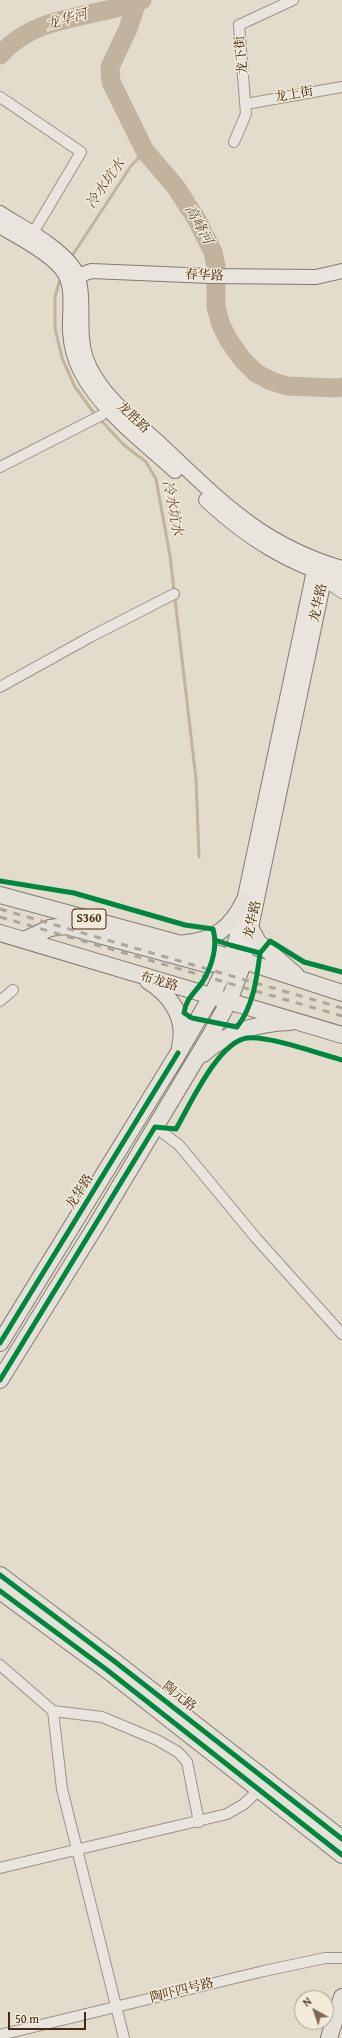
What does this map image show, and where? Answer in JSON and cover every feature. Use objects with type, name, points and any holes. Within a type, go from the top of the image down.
[{"type":"main road","points":[[0,213],[30,239],[60,260],[71,275]]},
{"type":"main road","points":[[0,226],[30,239]]},
{"type":"main road","name":"春华路","points":[[71,275],[91,271],[103,271],[210,276],[316,277],[342,271]]},
{"type":"main road","name":"龙胜路","points":[[71,275],[84,352],[94,376],[112,398],[236,514],[268,537],[320,569],[342,580]]},
{"type":"main road","name":"龙胜路","points":[[320,569],[342,568]]},
{"type":"main road","name":"龙华路","points":[[0,1380],[155,1127],[229,1001],[244,900],[320,569]]},
{"type":"main road","name":"龙华路","points":[[0,1343],[234,961],[251,929],[320,569]]},
{"type":"main road","name":"S360","points":[[0,895],[177,943],[342,993]]},
{"type":"main road","points":[[177,943],[202,941],[219,933],[234,919],[244,900]]},
{"type":"main road","points":[[36,905],[50,928]]},
{"type":"main road","points":[[24,940],[50,928],[66,926],[206,964],[234,961]]},
{"type":"main road","points":[[251,929],[258,942],[302,980]]},
{"type":"main road","name":"布龙路","points":[[0,933],[144,978],[229,1001],[342,1036]]},
{"type":"main road","points":[[144,978],[162,992],[179,1015],[182,1031],[178,1053]]},
{"type":"main road","points":[[192,1064],[214,1044],[235,1033],[269,1024],[298,1022]]},
{"type":"main road","name":"陶元路","points":[[0,1575],[114,1661],[342,1839]]},
{"type":"main road","name":"陶元路","points":[[0,1591],[102,1666],[342,1855]]},
{"type":"main road","points":[[329,2038],[342,1997]]},
{"type":"street","name":"龙下街","points":[[234,142],[244,121],[246,104],[239,25],[293,0]]},
{"type":"street","name":"龙上街","points":[[246,104],[342,87]]},
{"type":"street","points":[[0,97],[81,152],[30,239]]},
{"type":"street","points":[[0,467],[102,415]]},
{"type":"street","points":[[320,569],[330,585],[342,593]]},
{"type":"street","points":[[0,686],[174,594]]},
{"type":"street","points":[[0,1001],[13,990]]},
{"type":"street","points":[[155,1127],[179,1145],[256,1238],[342,1334]]},
{"type":"street","points":[[0,1665],[53,1710],[102,1717],[157,1740],[178,1752],[187,1762],[199,1822]]},
{"type":"street","points":[[53,1710],[62,1789],[124,2038]]},
{"type":"street","points":[[0,1868],[199,1822],[234,1811],[259,1790]]},
{"type":"street","name":"陶吓四号路","points":[[0,2035],[264,1971],[325,1958],[342,1958]]},
{"type":"waterway","name":"龙华河","points":[[0,55],[15,41],[31,31],[49,24],[105,11],[142,0]]},
{"type":"waterway","name":"高峰河","points":[[137,2],[128,29],[110,67],[111,82],[145,151],[175,186],[197,220],[213,252],[216,266],[216,307],[221,325],[228,339],[242,359],[256,373],[271,381],[287,386],[342,387]]},
{"type":"waterway","name":"冷水坑水","points":[[70,259],[131,166],[145,151]]},
{"type":"waterway","name":"冷水坑水","points":[[61,276],[55,297],[55,328],[62,358],[75,387],[94,413],[124,445],[146,462],[156,479],[170,556],[196,779],[199,857]]},
{"type":"railway","points":[[0,909],[342,1008]]},
{"type":"railway","points":[[0,917],[342,1016]]},
{"type":"cycle path","points":[[0,881],[74,893],[185,925],[213,929],[215,942],[209,969],[203,981],[189,999],[184,1013],[192,1018],[237,1027]]},
{"type":"cycle path","points":[[215,940],[260,953],[270,941],[304,962],[342,972]]},
{"type":"cycle path","points":[[237,1027],[247,1011],[251,1001],[256,982],[260,953]]},
{"type":"cycle path","points":[[0,1380],[155,1127],[176,1129],[206,1076],[215,1062],[226,1051],[236,1042],[247,1038],[256,1038],[280,1042],[342,1060]]},
{"type":"cycle path","points":[[0,1343],[178,1053]]},
{"type":"cycle path","points":[[0,1575],[114,1661],[342,1839]]},
{"type":"cycle path","points":[[0,1591],[107,1670],[342,1855]]}]
